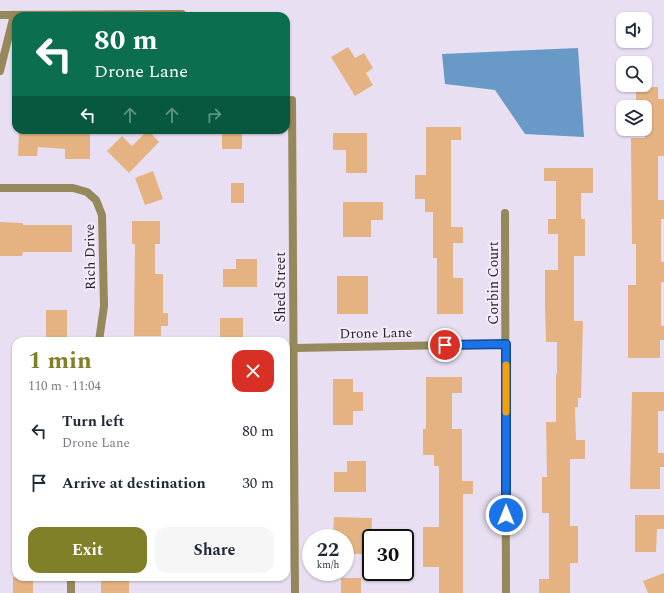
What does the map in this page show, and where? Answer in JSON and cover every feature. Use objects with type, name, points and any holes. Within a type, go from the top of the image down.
[{"type":"street","points":[[0,15],[12,15]]},
{"type":"street","points":[[0,71],[12,23]]},
{"type":"street","name":"Shed Street","points":[[292,100],[295,593]]},
{"type":"street","name":"Rich Drive","points":[[0,188],[73,188],[87,192],[96,200],[102,215],[104,306],[100,337]]},
{"type":"street","name":"Corbin Court","points":[[505,213],[506,593]]},
{"type":"street","name":"Drone Lane","points":[[294,348],[506,344]]},
{"type":"street","points":[[70,581],[70,593]]},
{"type":"water","points":[[578,48],[584,137],[525,134],[495,90],[445,84],[442,54]]},
{"type":"building","points":[[348,47],[355,58],[364,53],[373,68],[366,73],[373,85],[355,96],[331,57]]},
{"type":"building","points":[[652,87],[658,87],[658,99],[664,99],[664,156],[658,156],[658,200],[664,200],[664,219],[661,219],[661,262],[664,262],[664,282],[661,282],[661,326],[664,326],[664,340],[660,340],[660,358],[628,358],[628,285],[636,285],[636,244],[632,244],[631,138],[645,138],[645,136],[652,136],[652,100],[636,100],[636,92],[652,92]]},
{"type":"building","points":[[426,127],[461,127],[461,140],[451,140],[451,227],[463,227],[463,243],[453,243],[453,278],[463,278],[463,314],[437,314],[437,258],[433,258],[433,212],[425,212],[425,199],[415,199],[415,175],[426,175]]},
{"type":"building","points":[[333,133],[367,133],[367,173],[346,173],[346,150],[333,150]]},
{"type":"building","points":[[19,134],[90,134],[90,159],[65,159],[65,149],[38,147],[37,156],[18,156]]},
{"type":"building","points":[[144,134],[152,134],[159,142],[129,173],[107,151],[122,136],[132,146]]},
{"type":"building","points":[[222,134],[242,134],[242,149],[222,149]]},
{"type":"building","points":[[544,168],[593,168],[593,193],[581,193],[581,219],[585,219],[585,256],[574,256],[574,321],[583,321],[581,398],[578,398],[578,407],[575,407],[576,440],[585,440],[585,459],[570,459],[570,526],[578,526],[578,563],[570,563],[570,593],[539,593],[539,579],[549,579],[549,513],[542,513],[542,477],[547,477],[546,422],[556,422],[557,374],[557,342],[546,342],[545,307],[545,270],[558,270],[558,234],[548,234],[548,219],[556,219],[556,181],[544,181]]},
{"type":"building","points":[[153,171],[163,199],[145,205],[135,178]]},
{"type":"building","points":[[231,183],[244,183],[244,203],[231,203]]},
{"type":"building","points":[[343,202],[383,202],[383,220],[371,220],[371,237],[343,237]]},
{"type":"building","points":[[132,221],[160,221],[160,244],[155,244],[155,274],[163,274],[163,313],[168,313],[168,326],[161,326],[161,336],[134,336],[135,244],[132,244]]},
{"type":"building","points":[[0,222],[23,223],[23,225],[72,225],[72,252],[23,252],[22,256],[0,256]]},
{"type":"building","points":[[236,259],[257,259],[257,287],[223,287],[223,269],[236,269]]},
{"type":"building","points":[[337,276],[368,276],[368,314],[337,314]]},
{"type":"building","points":[[46,310],[67,310],[67,337],[46,337]]},
{"type":"building","points":[[220,318],[243,318],[243,337],[220,337]]},
{"type":"building","points":[[426,377],[462,377],[462,393],[452,393],[452,429],[462,429],[462,481],[473,481],[473,494],[463,494],[463,593],[439,593],[439,567],[423,567],[423,527],[439,527],[439,466],[434,466],[434,455],[423,455],[423,429],[426,429]]},
{"type":"building","points":[[333,379],[353,379],[353,392],[363,392],[363,411],[353,411],[353,425],[333,425]]},
{"type":"building","points":[[632,392],[664,392],[664,411],[658,411],[658,453],[664,453],[664,467],[660,467],[660,489],[630,489]]},
{"type":"building","points":[[347,461],[366,461],[366,492],[334,492],[334,472],[347,472]]},
{"type":"building","points":[[635,515],[664,515],[664,529],[657,529],[656,552],[635,552]]},
{"type":"building","points":[[334,517],[372,518],[372,529],[362,529],[362,554],[354,554],[354,529],[333,529]]},
{"type":"building","points":[[664,573],[664,593],[648,593],[643,581]]},
{"type":"building","points":[[354,578],[361,578],[361,593],[341,593],[341,581],[354,581]]},
{"type":"building","points":[[13,581],[33,581],[33,593],[13,593]]},
{"type":"building","points":[[101,581],[129,581],[129,593],[101,593]]},
{"type":"slow traffic","points":[[506,365],[506,412]]},
{"type":"route","points":[[445,345],[506,344],[506,515]]}]
